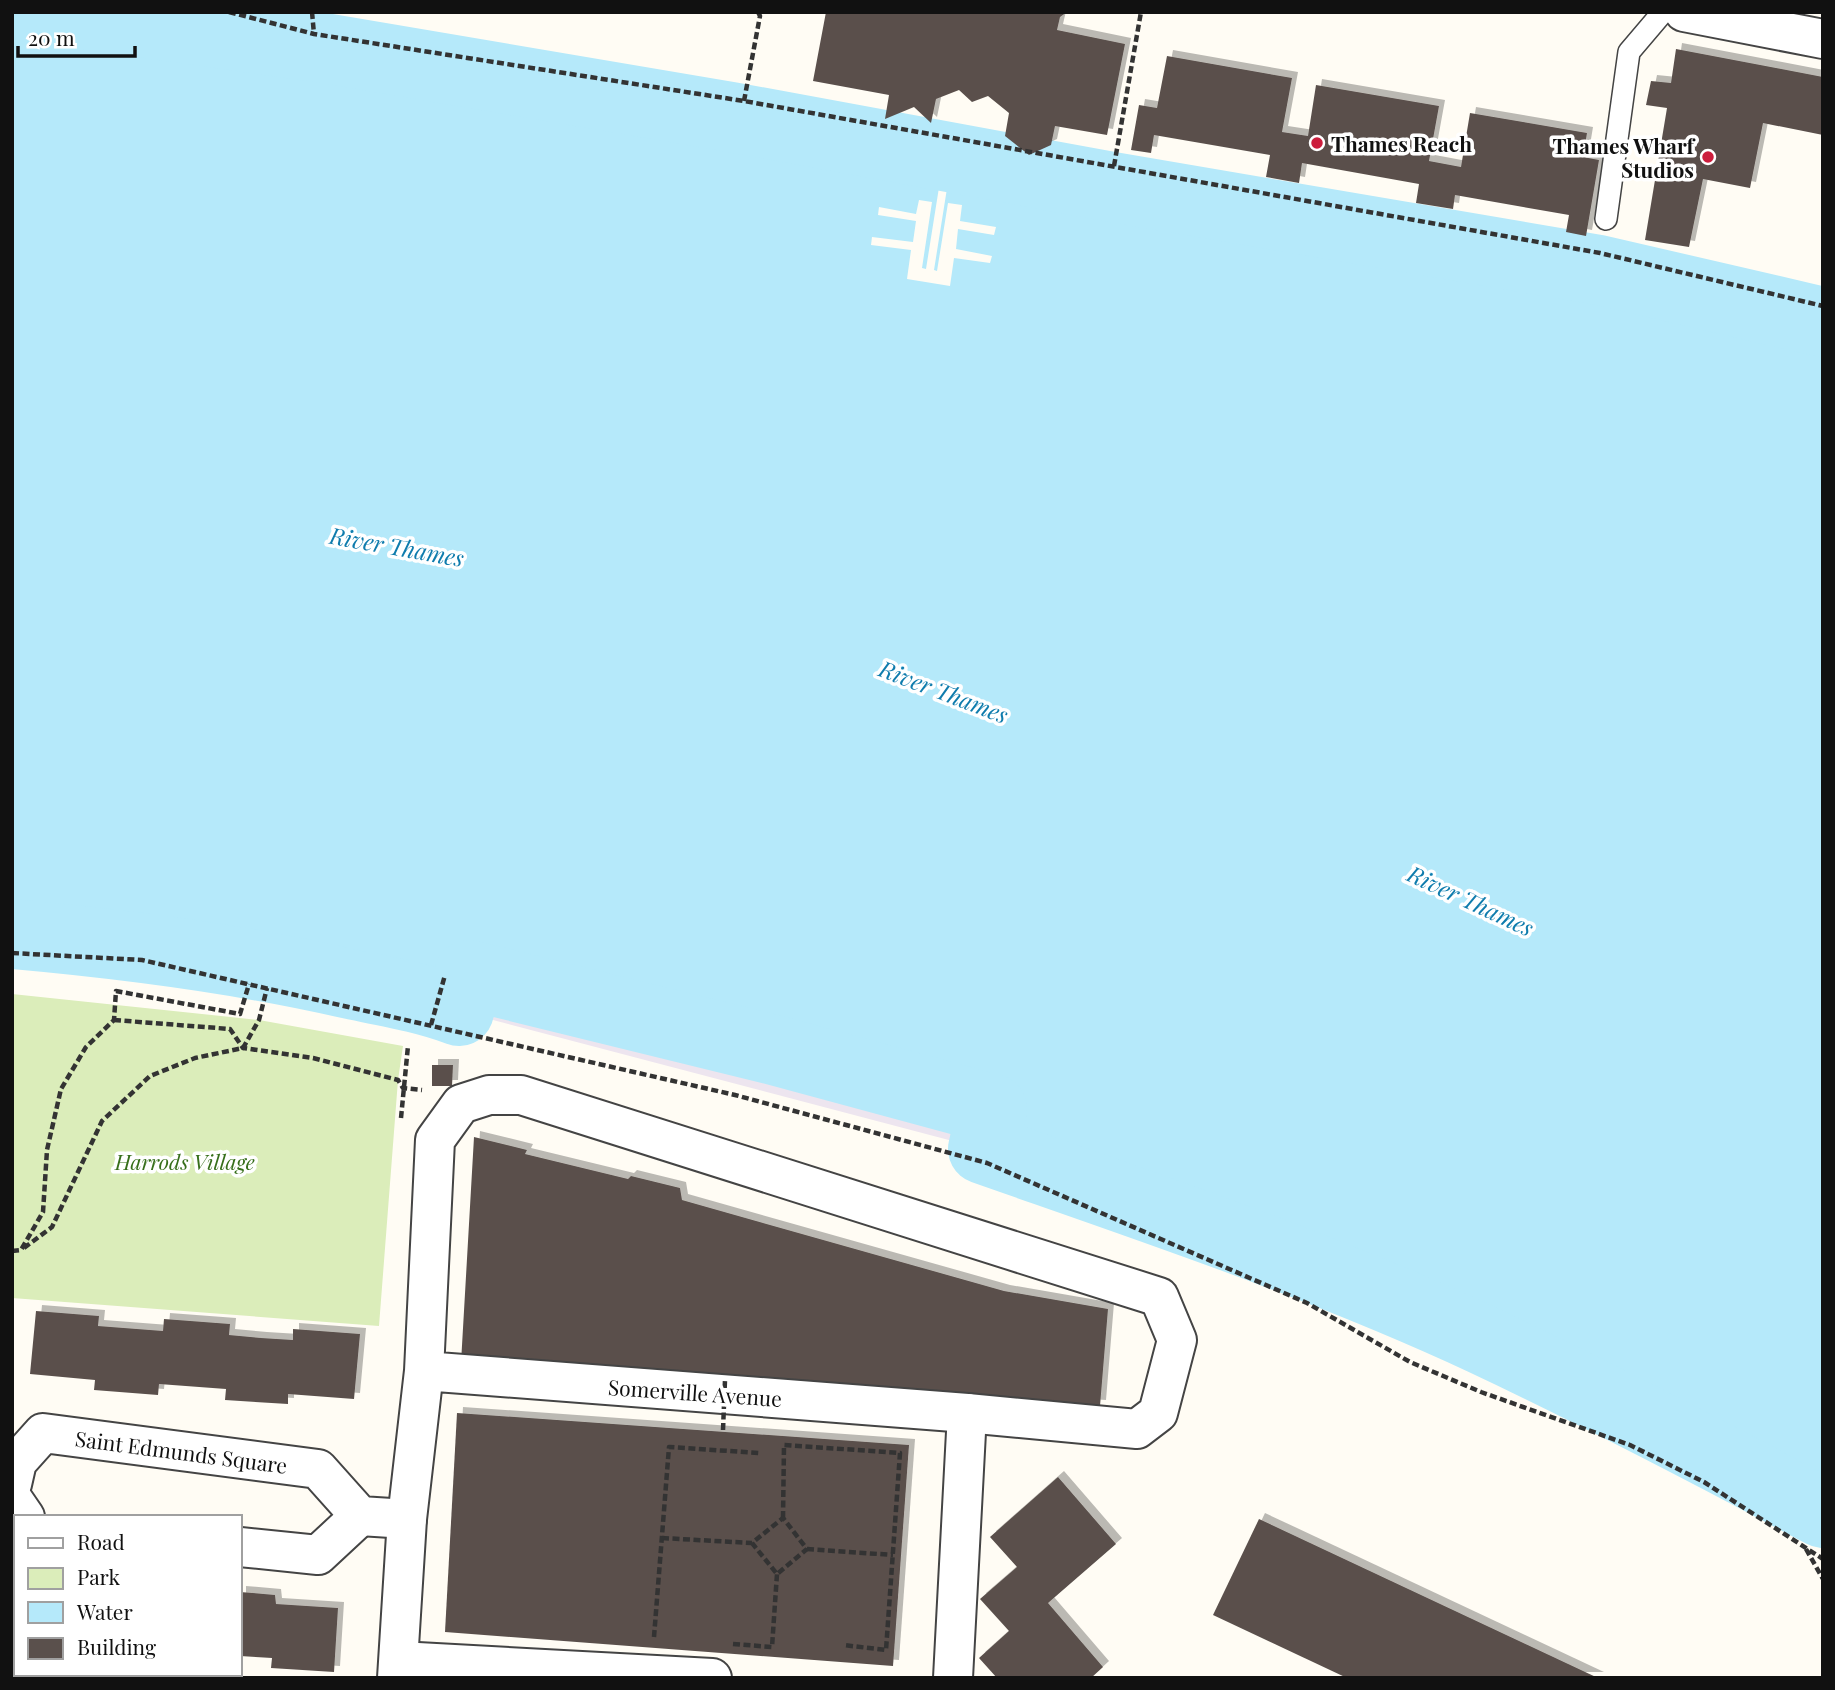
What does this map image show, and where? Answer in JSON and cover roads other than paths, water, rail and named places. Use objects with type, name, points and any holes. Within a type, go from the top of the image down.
[{"type":"street","points":[[1684,12],[1823,39]]},
{"type":"street","name":"Somerville Avenue","points":[[398,1670],[407,1519],[424,1371],[435,1140],[461,1104],[489,1095],[521,1095],[1159,1297],[1177,1340],[1158,1413],[1137,1429],[967,1413],[424,1371]]},
{"type":"street","points":[[953,1678],[967,1413]]},
{"type":"street","name":"Saint Edmunds Square","points":[[12,1484],[17,1462],[43,1433],[318,1469],[359,1516]]},
{"type":"street","points":[[12,1498],[24,1515]]},
{"type":"street","points":[[242,1548],[318,1555],[359,1516],[407,1519]]},
{"type":"street","points":[[398,1670],[716,1660]]},
{"type":"lane","points":[[1606,219],[1629,52],[1663,12]]},
{"type":"water","name":"River Thames","points":[[12,12],[70,12],[324,48],[731,117],[1112,187],[1599,270],[1823,322],[1823,1513],[1612,1403],[1422,1313],[1236,1238],[983,1149],[992,1109],[770,1049],[470,975],[459,1011],[402,995],[263,966],[138,947],[12,934]]},
{"type":"waterway","points":[[69,12],[324,48],[1599,270],[1823,322]]},
{"type":"waterway","points":[[12,934],[138,947],[263,966],[402,995],[459,1011],[469,975],[770,1049],[992,1109],[983,1149],[1236,1238],[1422,1313],[1612,1403],[1823,1513]]},
{"type":"place","name":"Thames Reach","points":[[1317,143]]},
{"type":"place","name":"Thames Wharf Studios","points":[[1708,157]]},
{"type":"park label","name":"Harrods Village","points":[[185,1161]]}]
